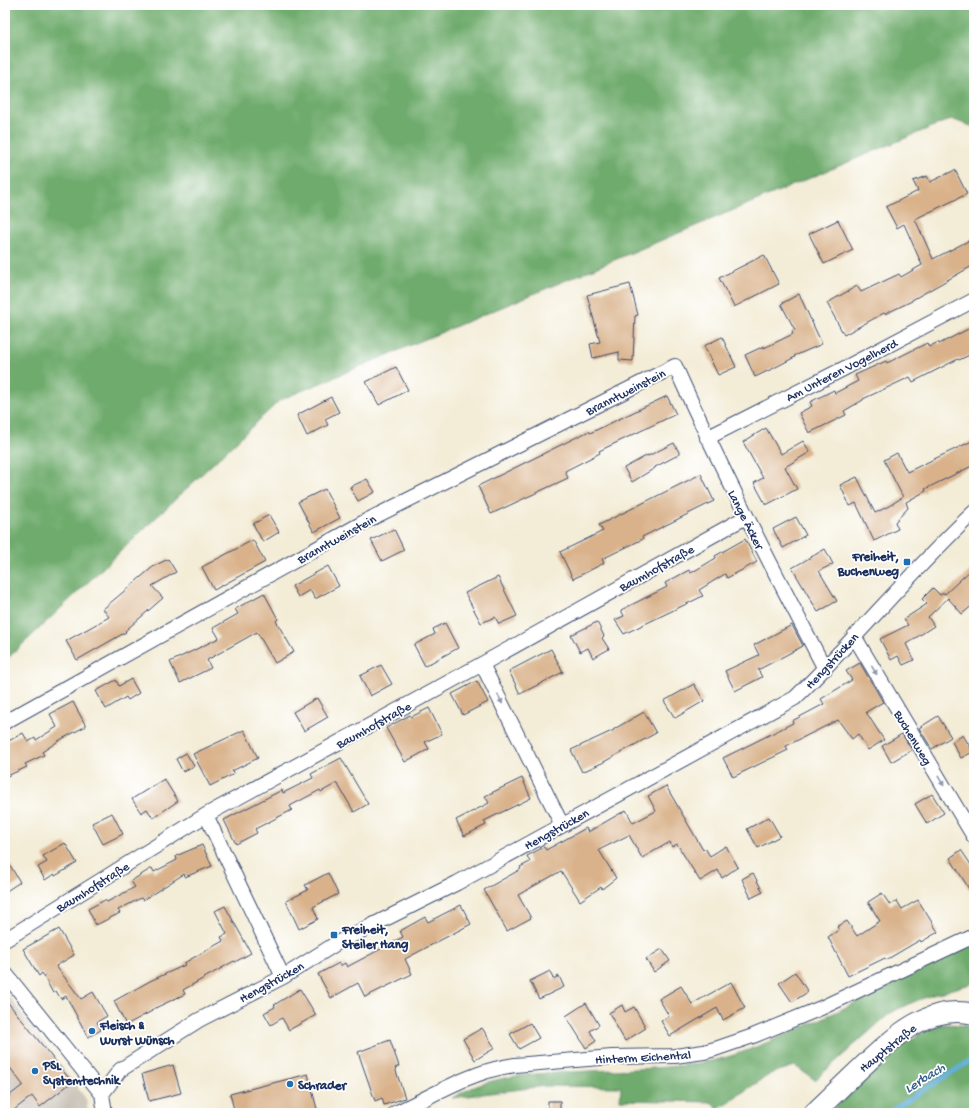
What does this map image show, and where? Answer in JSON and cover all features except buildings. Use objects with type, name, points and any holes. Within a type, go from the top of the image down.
[{"type":"street","name":"Am Unteren Vogelherd","points":[[707,438],[974,300]]},
{"type":"street","name":"Lange Äcker","points":[[675,366],[707,438],[746,517],[825,669]]},
{"type":"street","name":"Branntweinstein","points":[[5,722],[366,521],[675,366]]},
{"type":"street","name":"Hengstrücken","points":[[102,1094],[120,1070],[199,1020],[284,977],[337,943],[457,883],[795,698],[825,669],[915,570],[974,512]]},
{"type":"street","name":"Baumhofstraße","points":[[5,940],[206,815],[746,517]]},
{"type":"street","name":"Buchenweg","points":[[854,636],[974,837]]},
{"type":"street","points":[[482,664],[562,825]]},
{"type":"street","points":[[206,815],[284,977]]},
{"type":"street","name":"Hinterm Eichental","points":[[395,1113],[464,1079],[501,1068],[612,1057],[675,1056],[715,1049],[753,1036],[820,1008],[974,936]]},
{"type":"street","points":[[5,973],[102,1094],[105,1113]]},
{"type":"street","name":"Hauptstraße","points":[[814,1113],[879,1051],[908,1027],[926,1018],[947,1012],[957,1011],[974,1014]]},
{"type":"shaded area","points":[[5,991],[86,1099],[88,1113],[5,1113]]},
{"type":"green space","points":[[5,5],[974,5],[974,127],[951,119],[280,400],[5,661]]},
{"type":"green space","points":[[974,943],[974,983],[919,1000],[889,1014],[815,1080],[795,1066],[772,1073],[717,1109],[711,1102],[620,1100],[621,1087],[545,1086],[452,1098],[466,1090],[495,1080],[510,1077],[680,1066],[716,1060],[755,1048],[815,1022]]},
{"type":"green space","points":[[944,1024],[974,1028],[974,1112],[829,1113],[867,1075],[898,1049],[914,1037]]},
{"type":"waterway","name":"Lerbach","points":[[886,1113],[973,1059]]},
{"type":"place","name":"Freiheit, Buchenweg","points":[[907,562]]},
{"type":"place","name":"Freiheit, Steiler Hang","points":[[334,935]]},
{"type":"place","name":"Fleisch & Wurst Wünsch","points":[[92,1031]]},
{"type":"place","name":"PSL Systemtechnik","points":[[35,1071]]},
{"type":"place","name":"Schrader","points":[[290,1084]]}]
